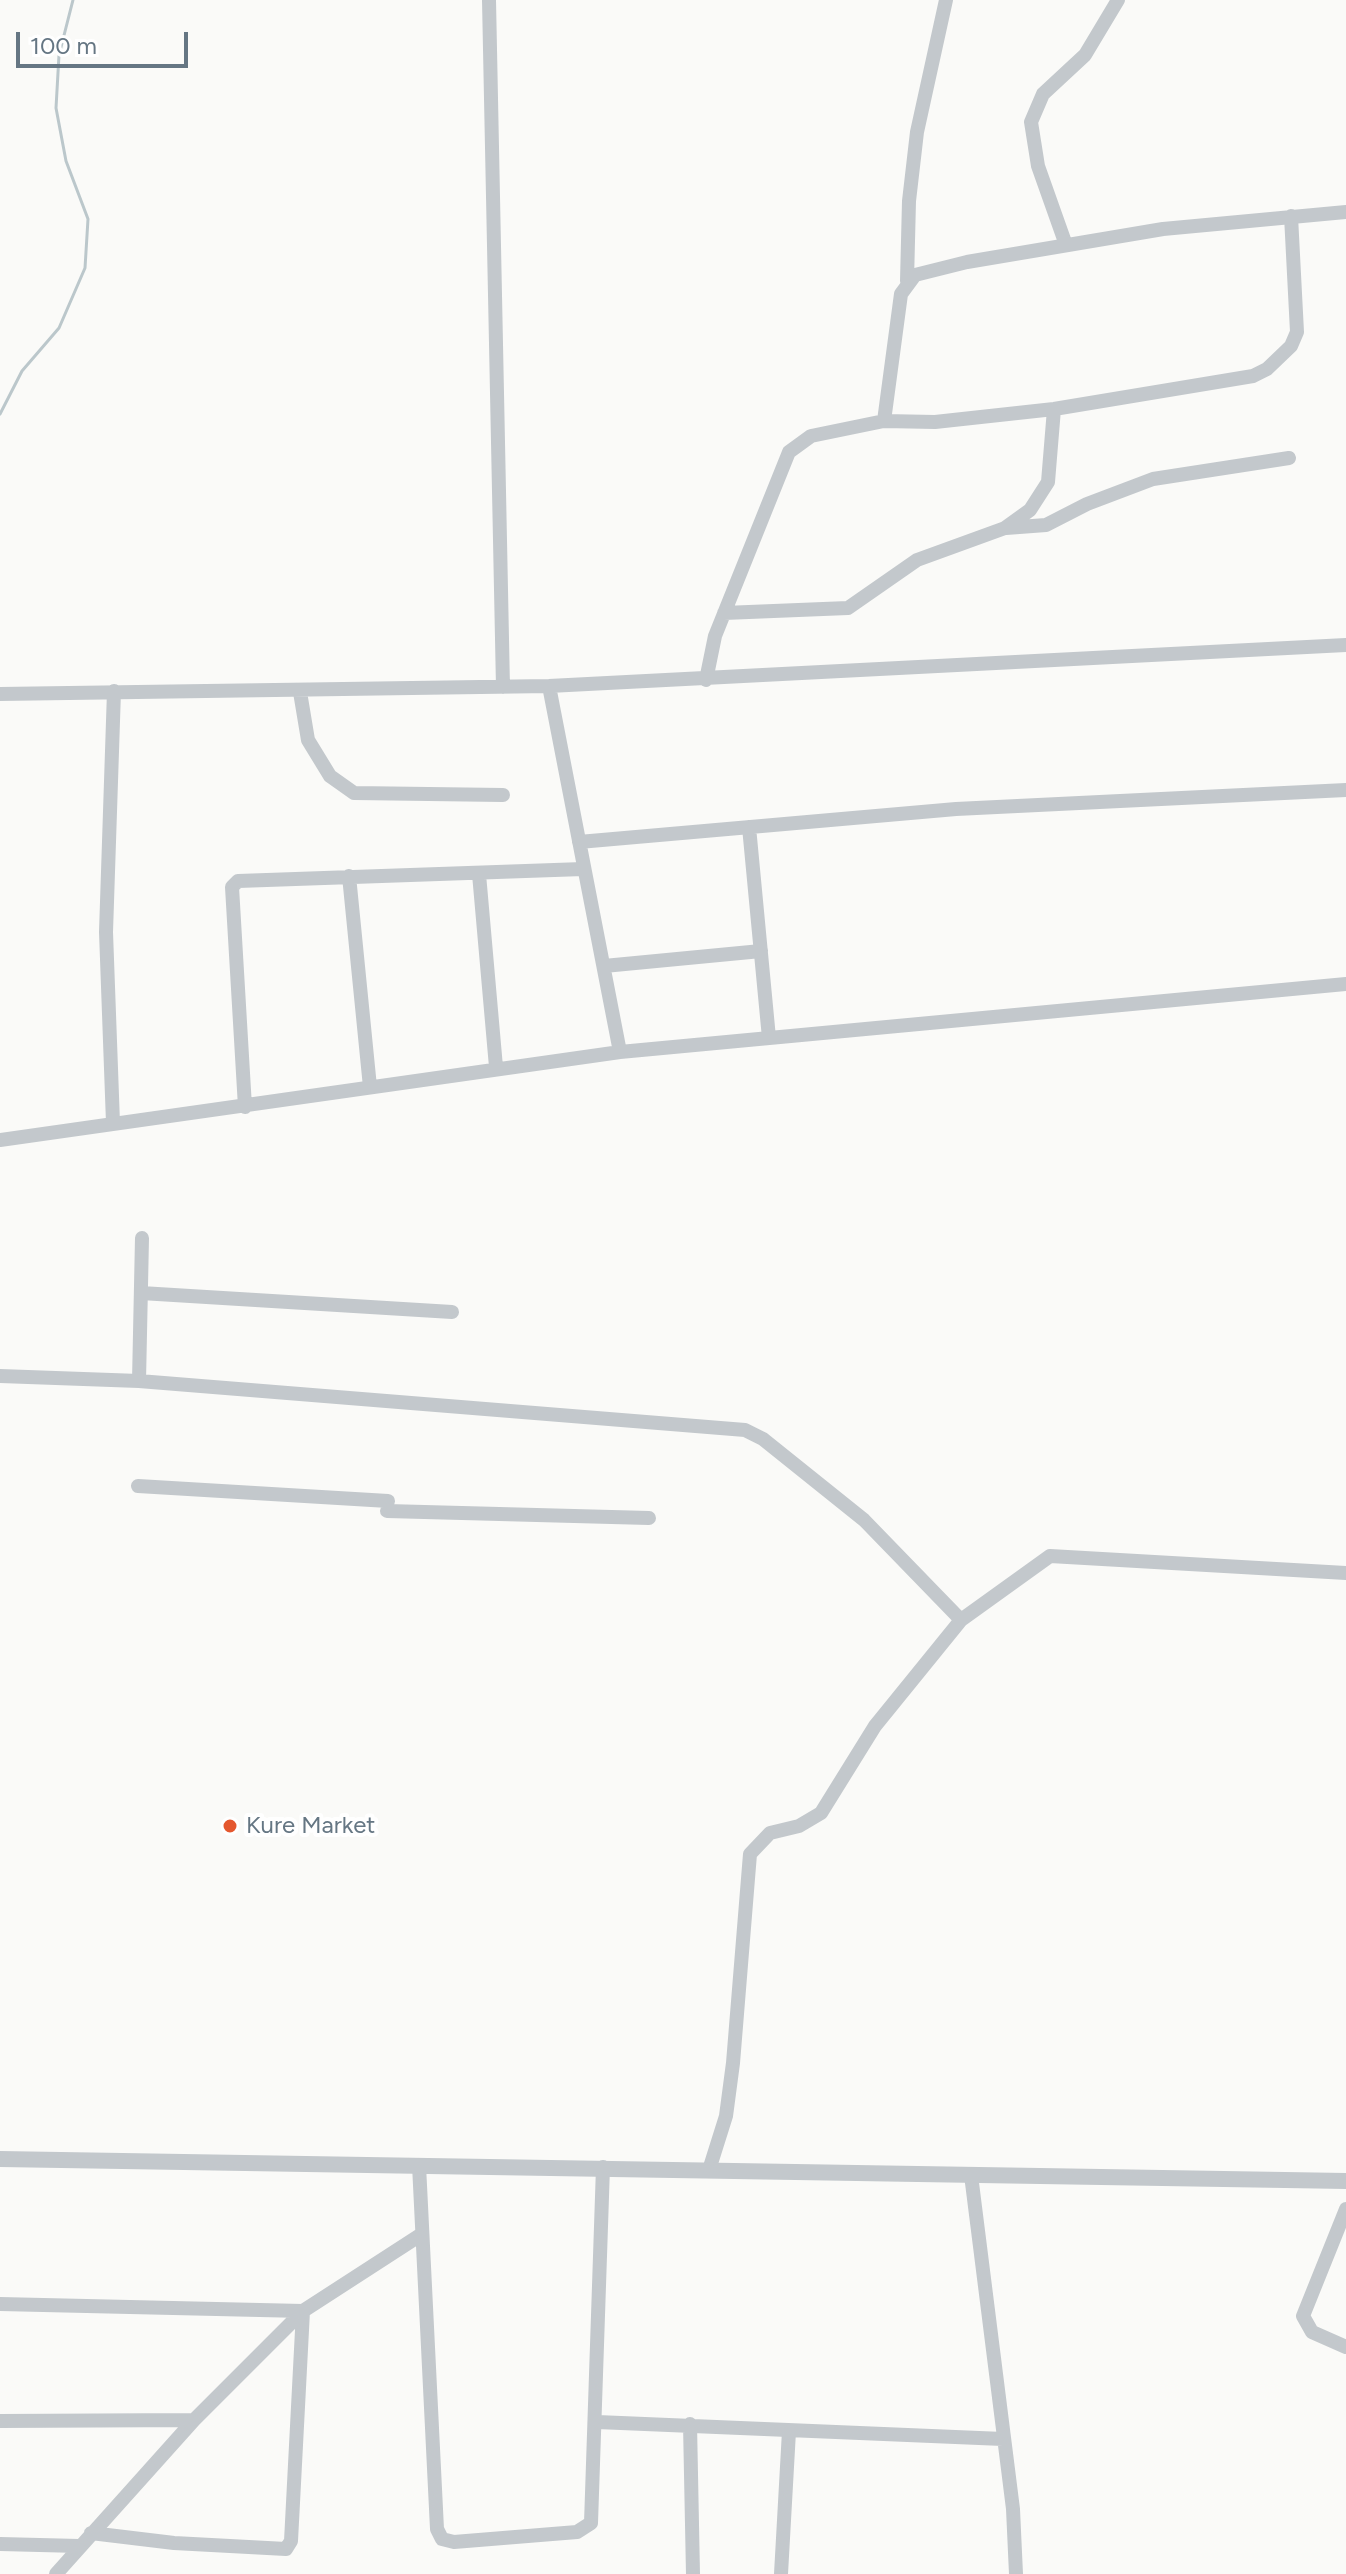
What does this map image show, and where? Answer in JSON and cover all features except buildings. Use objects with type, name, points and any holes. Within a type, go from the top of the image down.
[{"type":"street","points":[[489,0],[503,687]]},
{"type":"street","points":[[884,421],[899,305],[907,281],[909,201],[917,132],[946,0]]},
{"type":"street","points":[[1066,245],[1038,166],[1031,122],[1043,94],[1085,55],[1118,0]]},
{"type":"street","points":[[907,281],[924,271],[1163,229],[1346,212]]},
{"type":"street","points":[[706,680],[711,649],[724,613],[789,452],[811,436],[884,421],[935,422],[1054,409],[1149,396],[1253,376],[1267,369],[1291,346],[1297,332],[1291,216]]},
{"type":"street","points":[[724,613],[848,608],[917,560],[1005,528],[1030,510],[1048,482],[1053,461],[1054,409]]},
{"type":"street","points":[[1005,528],[1046,525],[1087,504],[1153,479],[1289,458]]},
{"type":"street","points":[[0,694],[549,686],[1346,645]]},
{"type":"street","points":[[549,686],[620,1052]]},
{"type":"street","points":[[113,1123],[106,932],[114,691]]},
{"type":"street","points":[[300,692],[308,740],[330,776],[354,793],[503,795]]},
{"type":"street","points":[[579,842],[956,809],[1346,790]]},
{"type":"street","points":[[749,827],[769,1038]]},
{"type":"street","points":[[245,1107],[232,887],[242,879],[583,869]]},
{"type":"street","points":[[479,874],[496,1067]]},
{"type":"street","points":[[349,876],[370,1087]]},
{"type":"street","points":[[604,966],[761,951]]},
{"type":"street","points":[[0,1140],[245,1107],[496,1067],[620,1052],[1346,984]]},
{"type":"street","points":[[139,1381],[142,1238]]},
{"type":"street","points":[[141,1293],[452,1312]]},
{"type":"street","points":[[0,1376],[139,1381],[745,1430],[763,1439],[864,1520],[961,1620]]},
{"type":"street","points":[[138,1486],[388,1506],[649,1518]]},
{"type":"street","points":[[709,2170],[726,2116],[733,2063],[750,1854],[770,1833],[799,1826],[821,1813],[875,1726],[961,1620],[1050,1556],[1346,1573]]},
{"type":"street","points":[[0,2159],[1346,2181]]},
{"type":"street","points":[[419,2165],[437,2529],[442,2539],[454,2542],[577,2532],[588,2528],[593,2517],[603,2167]]},
{"type":"street","points":[[971,2175],[1013,2509],[1016,2574]]},
{"type":"street","points":[[1346,2209],[1303,2316],[1312,2332],[1346,2347]]},
{"type":"street","points":[[56,2574],[194,2420],[303,2311],[422,2234]]},
{"type":"street","points":[[0,2304],[303,2311]]},
{"type":"street","points":[[91,2533],[174,2543],[286,2549],[291,2541],[303,2311]]},
{"type":"street","points":[[0,2421],[194,2420]]},
{"type":"street","points":[[597,2422],[1003,2439]]},
{"type":"street","points":[[690,2424],[693,2574]]},
{"type":"street","points":[[781,2574],[789,2431]]},
{"type":"street","points":[[0,2544],[79,2546]]},
{"type":"waterway","points":[[0,414],[22,371],[59,328],[85,268],[88,219],[66,161],[56,108],[59,55],[73,0]]},
{"type":"place","name":"Kure Market","points":[[230,1826]]}]
